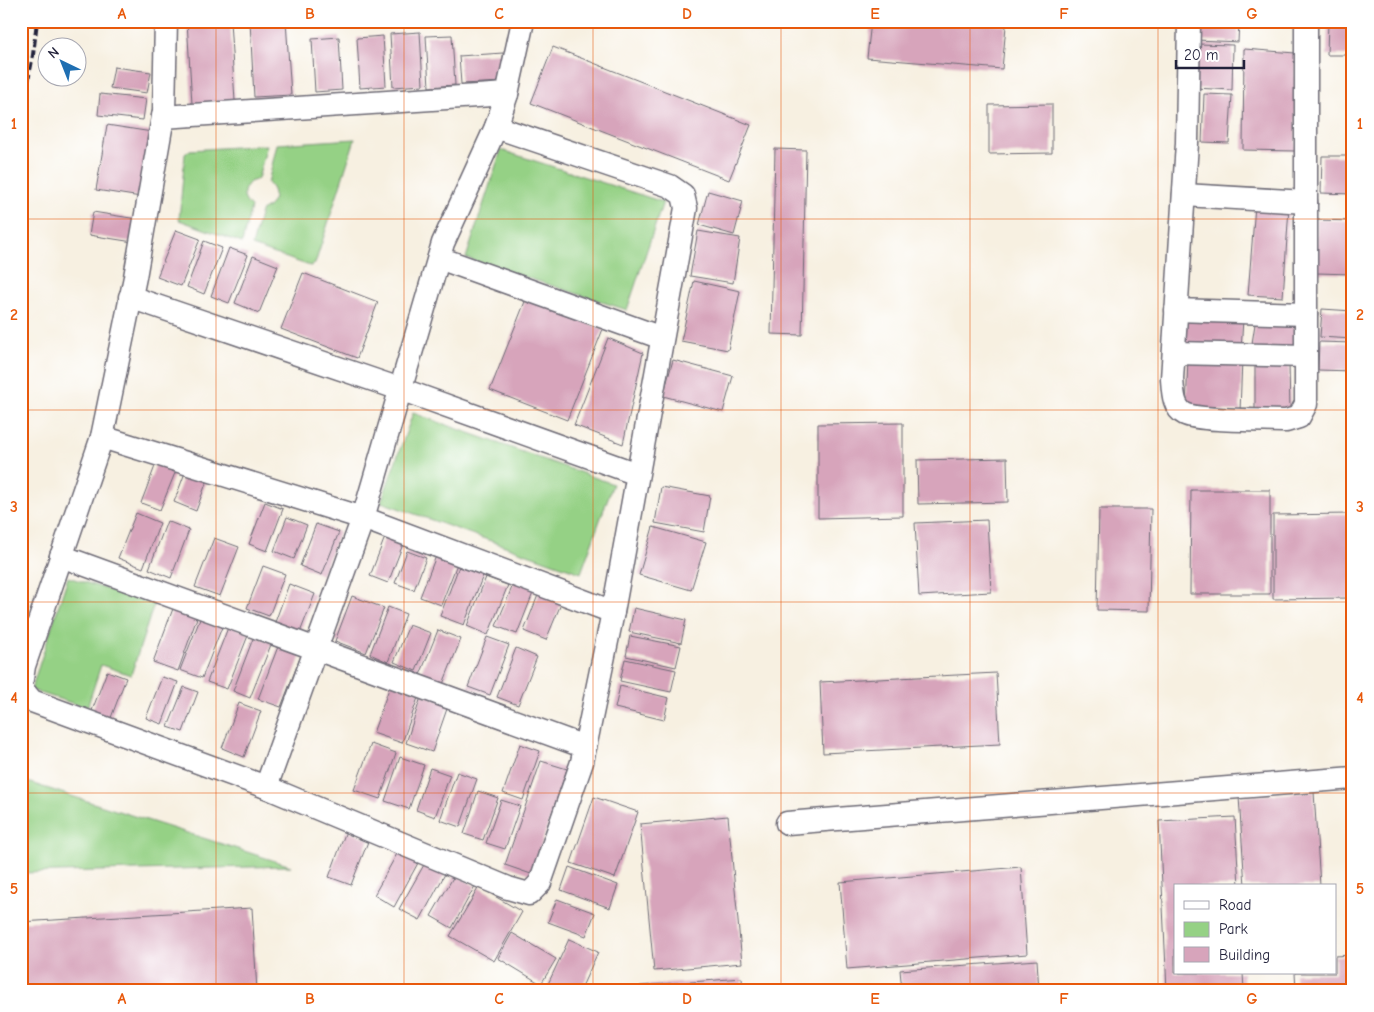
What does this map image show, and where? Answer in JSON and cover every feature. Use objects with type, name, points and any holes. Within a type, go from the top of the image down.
[{"type":"street","points":[[166,21],[163,117],[102,437],[24,666],[21,686],[32,701],[266,787],[508,888],[529,894],[540,883],[582,762],[613,612],[686,208],[683,195],[670,186],[496,127]]},
{"type":"street","points":[[266,787],[363,518],[443,243],[496,127],[507,94],[523,21]]},
{"type":"street","points":[[1189,21],[1188,143],[1172,380],[1175,403],[1184,414],[1199,417],[1286,421],[1299,418],[1306,404],[1306,21]]},
{"type":"street","points":[[163,117],[507,94]]},
{"type":"street","points":[[1184,195],[1306,202]]},
{"type":"street","points":[[439,258],[662,338]]},
{"type":"street","points":[[130,297],[400,389],[637,474]]},
{"type":"street","points":[[1176,310],[1306,314]]},
{"type":"street","points":[[1174,352],[1306,356]]},
{"type":"street","points":[[102,437],[363,518],[613,612]]},
{"type":"street","points":[[61,556],[585,747]]},
{"type":"street","points":[[787,823],[1353,778]]},
{"type":"green space","points":[[355,139],[315,264],[310,266],[252,246],[261,211],[269,206],[274,199],[273,191],[268,183],[277,144]]},
{"type":"green space","points":[[267,145],[258,179],[250,182],[244,192],[244,198],[251,207],[242,243],[179,220],[185,154],[190,150]]},
{"type":"green space","points":[[501,150],[663,202],[627,310],[466,258]]},
{"type":"green space","points":[[413,413],[613,484],[581,573],[381,502]]},
{"type":"green space","points":[[68,577],[154,604],[131,675],[101,665],[87,708],[31,690]]},
{"type":"green space","points":[[21,780],[291,866],[21,873]]},
{"type":"building","points":[[187,21],[230,21],[235,101],[192,104]]},
{"type":"building","points":[[250,21],[286,21],[291,95],[254,97]]},
{"type":"building","points":[[871,21],[955,21],[1006,26],[1002,69],[867,58]]},
{"type":"building","points":[[1198,21],[1239,21],[1238,42],[1197,40]]},
{"type":"building","points":[[1328,21],[1353,21],[1353,55],[1327,55]]},
{"type":"building","points":[[420,32],[423,85],[393,87],[390,34]]},
{"type":"building","points":[[452,35],[455,85],[429,87],[426,36]]},
{"type":"building","points":[[383,36],[386,86],[360,88],[357,38]]},
{"type":"building","points":[[339,37],[342,90],[315,92],[312,39]]},
{"type":"building","points":[[1196,44],[1233,45],[1232,90],[1195,88]]},
{"type":"building","points":[[553,47],[751,125],[729,180],[531,103]]},
{"type":"building","points":[[1244,49],[1295,53],[1296,151],[1243,150]]},
{"type":"building","points":[[503,53],[505,82],[461,84],[459,56]]},
{"type":"building","points":[[114,67],[151,72],[147,93],[110,88]]},
{"type":"building","points":[[100,94],[146,99],[143,120],[98,115]]},
{"type":"building","points":[[1204,94],[1232,95],[1229,143],[1202,142]]},
{"type":"building","points":[[1052,104],[1052,153],[989,154],[989,105]]},
{"type":"building","points":[[107,125],[152,132],[141,197],[96,190]]},
{"type":"building","points":[[775,149],[806,150],[802,335],[771,334]]},
{"type":"building","points":[[1322,156],[1353,156],[1353,194],[1321,193]]},
{"type":"building","points":[[708,191],[743,201],[734,235],[699,225]]},
{"type":"building","points":[[1255,205],[1289,208],[1283,297],[1248,295]]},
{"type":"building","points":[[93,212],[137,219],[133,242],[89,235]]},
{"type":"building","points":[[1317,220],[1353,221],[1353,274],[1316,273]]},
{"type":"building","points":[[176,230],[200,239],[181,286],[157,277]]},
{"type":"building","points":[[698,231],[740,238],[733,283],[690,276]]},
{"type":"building","points":[[204,241],[222,248],[204,294],[187,287]]},
{"type":"building","points":[[229,248],[248,255],[229,303],[211,296]]},
{"type":"building","points":[[253,256],[278,266],[259,313],[235,303]]},
{"type":"building","points":[[303,273],[378,302],[357,358],[281,329]]},
{"type":"building","points":[[694,281],[740,291],[728,350],[681,341]]},
{"type":"building","points":[[526,299],[603,329],[567,420],[490,390]]},
{"type":"building","points":[[1322,309],[1353,311],[1353,339],[1320,337]]},
{"type":"building","points":[[1185,316],[1243,319],[1241,351],[1183,348]]},
{"type":"building","points":[[1255,324],[1295,324],[1295,352],[1251,350]]},
{"type":"building","points":[[608,338],[643,353],[623,444],[574,425]]},
{"type":"building","points":[[1319,342],[1353,343],[1353,371],[1318,370]]},
{"type":"building","points":[[1188,358],[1242,359],[1240,411],[1186,410]]},
{"type":"building","points":[[673,360],[733,376],[723,412],[663,396]]},
{"type":"building","points":[[1255,363],[1289,363],[1290,412],[1255,412]]},
{"type":"building","points":[[903,423],[903,516],[818,518],[818,424]]},
{"type":"building","points":[[1007,458],[1008,502],[918,504],[917,460]]},
{"type":"building","points":[[157,461],[177,468],[160,510],[141,503]]},
{"type":"building","points":[[186,470],[208,478],[196,511],[174,502]]},
{"type":"building","points":[[661,487],[710,496],[704,532],[655,523]]},
{"type":"building","points":[[1191,490],[1270,490],[1270,594],[1190,594]]},
{"type":"building","points":[[265,502],[283,509],[267,551],[249,544]]},
{"type":"building","points":[[1099,509],[1151,509],[1149,611],[1097,610]]},
{"type":"building","points":[[136,513],[160,523],[143,568],[118,558]]},
{"type":"building","points":[[1352,514],[1352,598],[1273,599],[1273,515]]},
{"type":"building","points":[[287,517],[307,525],[294,559],[274,551]]},
{"type":"building","points":[[987,520],[991,592],[919,596],[915,523]]},
{"type":"building","points":[[167,521],[189,530],[171,578],[149,569]]},
{"type":"building","points":[[316,524],[339,532],[322,575],[300,566]]},
{"type":"building","points":[[653,527],[706,542],[691,590],[639,575]]},
{"type":"building","points":[[387,532],[405,539],[388,583],[370,576]]},
{"type":"building","points":[[214,538],[239,547],[220,596],[195,587]]},
{"type":"building","points":[[407,551],[426,558],[414,590],[395,583]]},
{"type":"building","points":[[436,556],[457,564],[441,605],[420,597]]},
{"type":"building","points":[[461,561],[485,570],[464,625],[440,616]]},
{"type":"building","points":[[263,566],[285,574],[269,616],[247,608]]},
{"type":"building","points":[[486,577],[508,585],[488,635],[467,626]]},
{"type":"building","points":[[515,580],[535,588],[517,634],[496,626]]},
{"type":"building","points":[[289,584],[315,594],[299,635],[274,625]]},
{"type":"building","points":[[540,590],[563,599],[546,640],[524,631]]},
{"type":"building","points":[[352,596],[384,608],[366,653],[335,641]]},
{"type":"building","points":[[174,606],[198,615],[178,671],[153,662]]},
{"type":"building","points":[[388,607],[406,614],[388,662],[370,654]]},
{"type":"building","points":[[634,608],[686,620],[681,643],[629,632]]},
{"type":"building","points":[[202,614],[224,622],[202,678],[180,670]]},
{"type":"building","points":[[229,625],[249,633],[227,689],[207,682]]},
{"type":"building","points":[[409,625],[431,633],[416,671],[394,662]]},
{"type":"building","points":[[438,630],[461,639],[443,684],[420,675]]},
{"type":"building","points":[[254,636],[272,642],[250,698],[233,691]]},
{"type":"building","points":[[630,636],[681,646],[676,667],[626,656]]},
{"type":"building","points":[[487,637],[509,645],[490,695],[468,687]]},
{"type":"building","points":[[279,644],[302,653],[281,707],[258,699]]},
{"type":"building","points":[[516,648],[537,657],[518,705],[497,697]]},
{"type":"building","points":[[625,659],[676,670],[671,692],[620,681]]},
{"type":"building","points":[[107,671],[126,678],[109,723],[90,716]]},
{"type":"building","points":[[996,673],[1000,744],[823,753],[820,682]]},
{"type":"building","points":[[162,677],[178,682],[162,724],[146,718]]},
{"type":"building","points":[[391,683],[420,692],[402,743],[373,733]]},
{"type":"building","points":[[620,686],[669,698],[664,720],[615,708]]},
{"type":"building","points":[[184,687],[198,692],[183,732],[168,727]]},
{"type":"building","points":[[422,694],[449,703],[432,752],[406,743]]},
{"type":"building","points":[[239,703],[261,711],[244,757],[222,748]]},
{"type":"building","points":[[371,744],[396,753],[380,799],[354,790]]},
{"type":"building","points":[[520,744],[540,751],[523,800],[503,793]]},
{"type":"building","points":[[400,757],[424,765],[409,809],[385,801]]},
{"type":"building","points":[[541,761],[567,769],[531,874],[505,865]]},
{"type":"building","points":[[430,768],[450,775],[435,817],[416,810]]},
{"type":"building","points":[[457,772],[477,779],[460,827],[440,820]]},
{"type":"building","points":[[478,791],[498,798],[483,840],[464,834]]},
{"type":"building","points":[[1314,792],[1320,884],[1245,884],[1239,797]]},
{"type":"building","points":[[594,797],[638,812],[615,878],[571,863]]},
{"type":"building","points":[[501,800],[520,806],[505,849],[486,843]]},
{"type":"building","points":[[728,816],[742,963],[654,971],[640,824]]},
{"type":"building","points":[[1235,817],[1239,884],[1174,884],[1174,974],[1243,974],[1244,991],[1167,991],[1159,821]]},
{"type":"building","points":[[346,831],[369,839],[351,885],[329,877]]},
{"type":"building","points":[[398,852],[418,863],[394,907],[374,895]]},
{"type":"building","points":[[425,863],[445,874],[420,920],[399,909]]},
{"type":"building","points":[[569,867],[618,885],[610,908],[561,890]]},
{"type":"building","points":[[1021,867],[1027,954],[847,969],[840,882]]},
{"type":"building","points":[[455,874],[475,886],[452,928],[431,916]]},
{"type":"building","points":[[479,887],[522,912],[494,961],[450,936]]},
{"type":"building","points":[[557,899],[595,913],[586,936],[548,922]]},
{"type":"building","points":[[252,908],[257,991],[21,991],[21,922]]},
{"type":"building","points":[[512,933],[556,959],[541,984],[498,958]]},
{"type":"building","points":[[569,939],[598,952],[580,991],[564,991],[548,984]]},
{"type":"building","points":[[1353,955],[1353,991],[1296,991],[1295,974],[1336,974],[1336,956]]},
{"type":"building","points":[[1037,960],[1039,991],[902,991],[900,970]]},
{"type":"building","points":[[742,978],[743,991],[640,991],[640,986]]},
{"type":"railway","points":[[21,117],[33,55],[37,21]]}]
